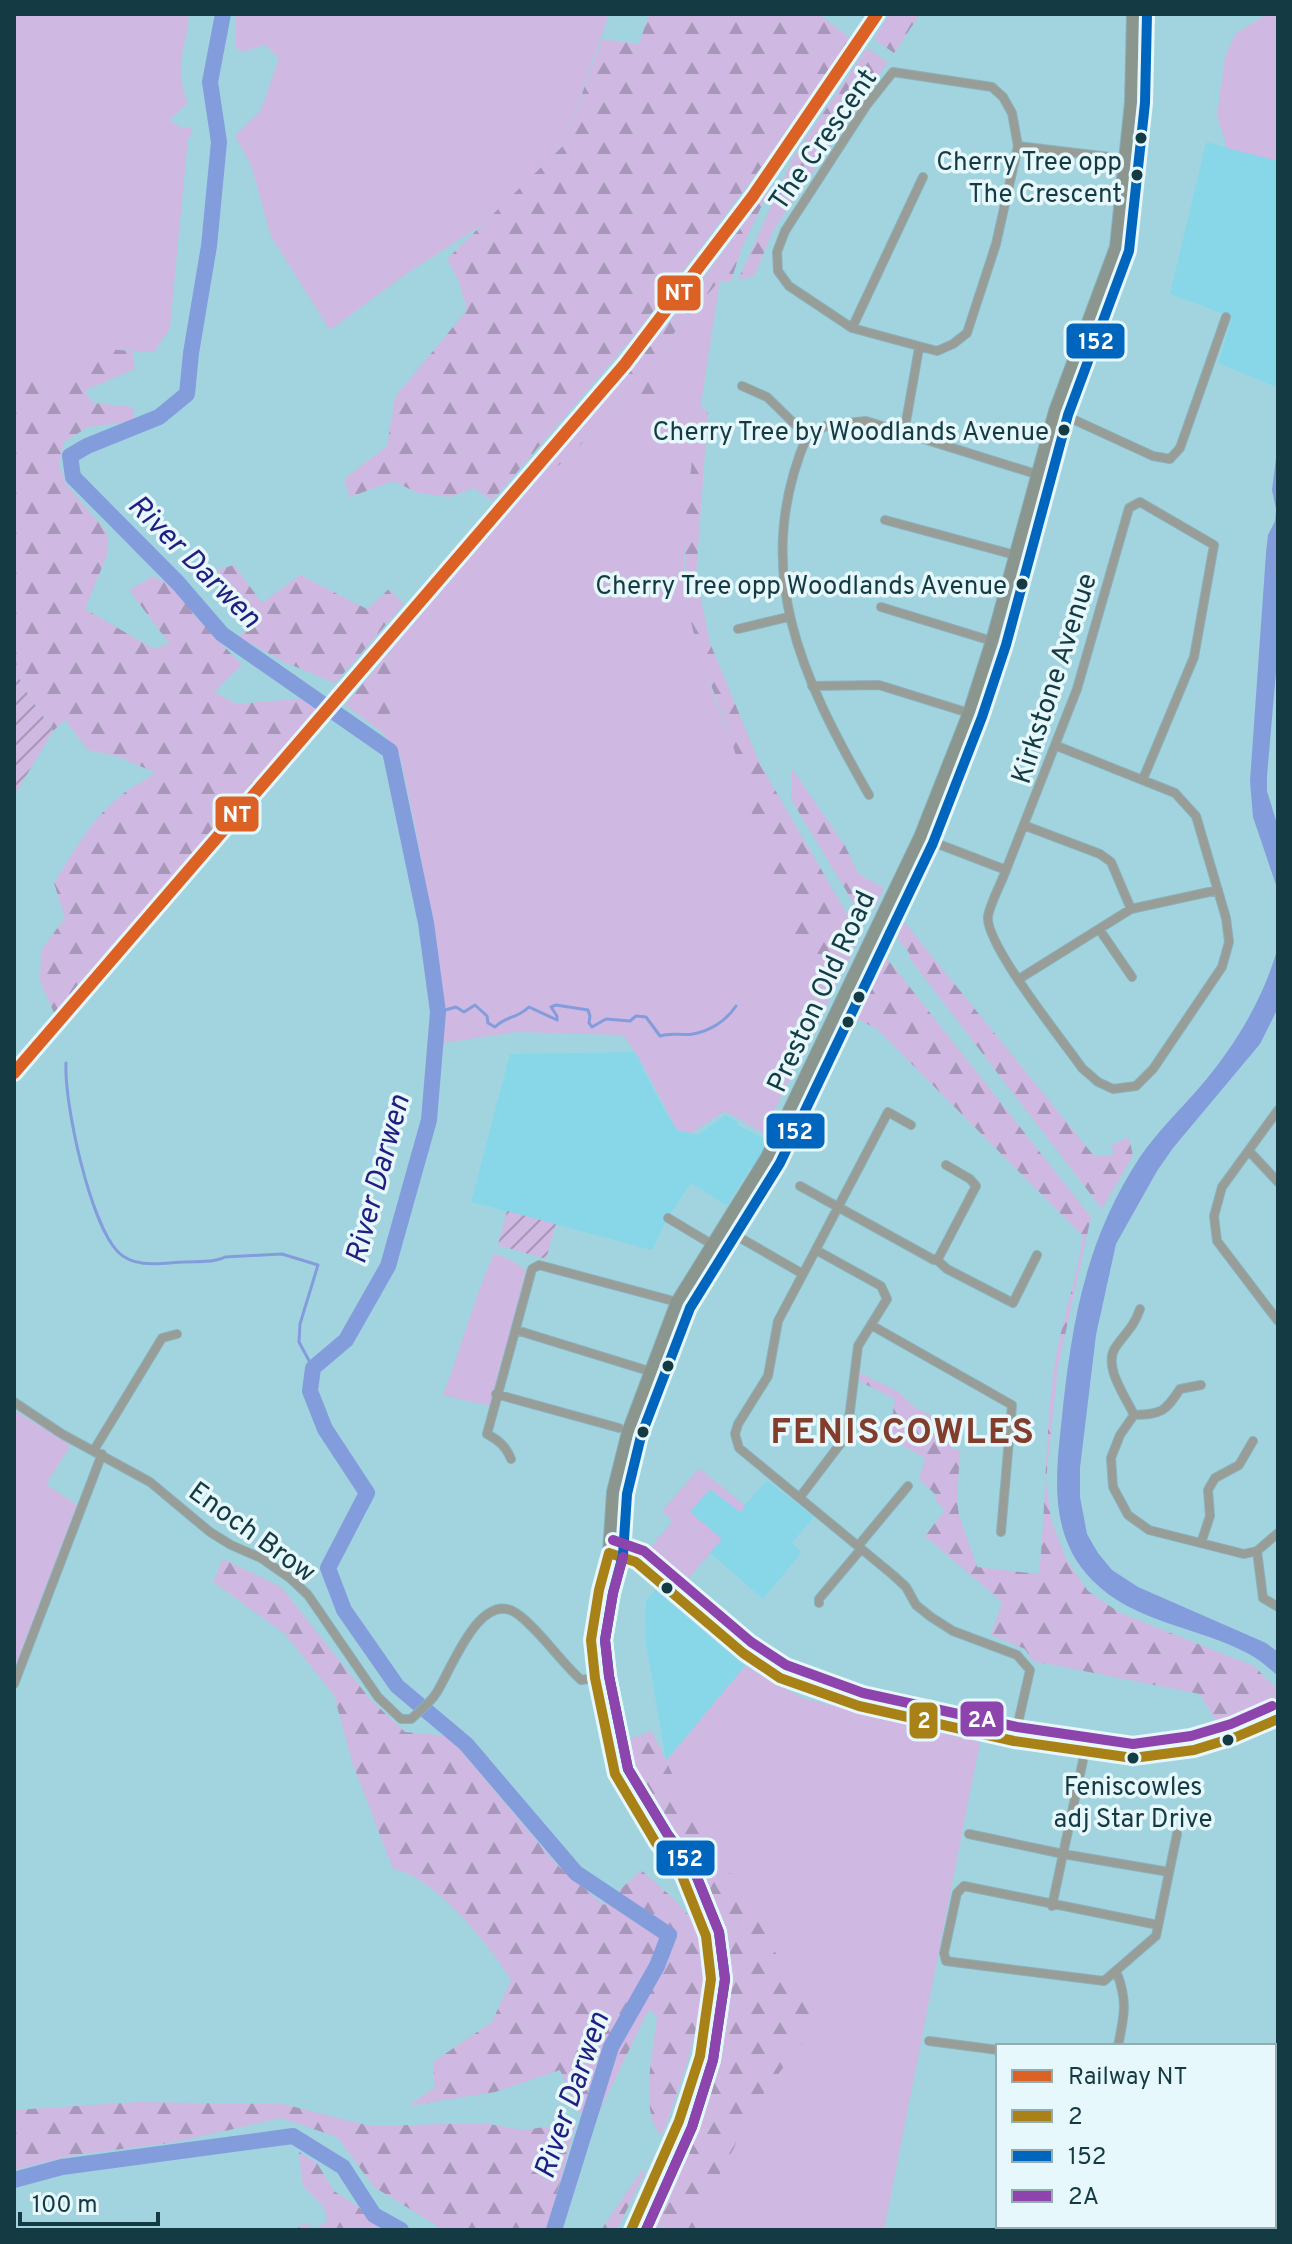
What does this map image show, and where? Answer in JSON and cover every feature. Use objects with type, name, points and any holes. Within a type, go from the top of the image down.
[{"type":"main road","name":"Preston Old Road","points":[[631,2230],[679,2121],[700,2056],[711,1979],[706,1936],[682,1876],[656,1843],[615,1774],[595,1678],[591,1640],[609,1553],[613,1492],[628,1432],[677,1302],[767,1157],[920,837],[969,713],[992,641],[1055,411],[1116,247],[1126,159],[1133,14]]},
{"type":"main road","points":[[609,1553],[636,1562],[743,1653],[780,1678],[859,1706],[1014,1741],[1133,1758],[1194,1750],[1278,1719]]},
{"type":"street","name":"The Crescent","points":[[893,72],[992,87],[1003,97],[1012,113],[1018,146],[996,244],[967,333],[937,351],[852,328],[789,286],[778,271],[777,252],[785,231],[866,106],[893,72]]},
{"type":"street","points":[[1018,146],[1126,159]]},
{"type":"street","points":[[852,328],[923,177]]},
{"type":"street","points":[[1055,411],[1153,456],[1170,459],[1180,448],[1226,317]]},
{"type":"street","points":[[904,433],[919,348]]},
{"type":"street","points":[[742,386],[767,397],[807,436]]},
{"type":"street","points":[[869,795],[812,686],[788,617],[784,529],[789,488],[807,436],[828,425],[866,421],[1036,474]]},
{"type":"street","name":"Kirkstone Avenue","points":[[1057,746],[1175,793],[1196,816],[1218,890],[1229,942],[1222,967],[1153,1069],[1136,1086],[1113,1089],[1098,1082],[1082,1068],[989,932],[988,917],[1077,689],[1129,508],[1140,502],[1214,545],[1194,657],[1143,779]]},
{"type":"street","points":[[885,520],[1015,555]]},
{"type":"street","points":[[881,607],[992,641]]},
{"type":"street","points":[[738,629],[788,617]]},
{"type":"street","points":[[812,686],[879,685],[969,713]]},
{"type":"street","points":[[1026,826],[1100,854],[1111,862],[1131,909]]},
{"type":"street","points":[[920,837],[1006,870]]},
{"type":"street","points":[[1019,979],[1131,909],[1218,890]]},
{"type":"street","points":[[1099,929],[1132,977]]},
{"type":"street","points":[[1278,1110],[1222,1187],[1214,1216],[1217,1241],[1278,1321]]},
{"type":"street","points":[[911,1125],[888,1112],[778,1321],[768,1376],[735,1434],[739,1448],[893,1575],[906,1587],[916,1605],[931,1617],[953,1631],[1017,1655],[1030,1670],[1014,1741]]},
{"type":"street","points":[[1249,1151],[1278,1182]]},
{"type":"street","points":[[936,1259],[976,1186],[946,1165]]},
{"type":"street","points":[[800,1186],[1013,1303],[1037,1255]]},
{"type":"street","points":[[668,1218],[713,1245]]},
{"type":"street","points":[[723,1228],[803,1274]]},
{"type":"street","points":[[800,1497],[847,1435],[858,1346],[887,1299],[881,1286],[816,1250]]},
{"type":"street","points":[[511,1459],[508,1450],[487,1434],[532,1269],[539,1265],[677,1302]]},
{"type":"street","points":[[1134,1415],[1110,1364],[1113,1350],[1134,1326],[1140,1309]]},
{"type":"street","points":[[871,1325],[1012,1405],[1001,1532]]},
{"type":"street","points":[[516,1330],[652,1372]]},
{"type":"street","points":[[14,1684],[98,1452],[162,1338],[177,1334]]},
{"type":"street","points":[[1134,1415],[1159,1414],[1169,1406],[1180,1389],[1201,1385]]},
{"type":"street","points":[[496,1394],[619,1428]]},
{"type":"street","name":"Enoch Brow","points":[[14,1402],[150,1482],[210,1532],[261,1558],[291,1579],[308,1595],[378,1697],[406,1719],[435,1696],[474,1626],[487,1613],[500,1608],[516,1612],[581,1680],[595,1678]]},
{"type":"street","points":[[1134,1415],[1120,1435],[1111,1458],[1113,1487],[1128,1515],[1149,1530],[1244,1554],[1257,1551],[1278,1533]]},
{"type":"street","points":[[1201,1543],[1210,1516],[1208,1490],[1215,1478],[1239,1465],[1253,1441]]},
{"type":"street","points":[[819,1603],[819,1599],[908,1486]]},
{"type":"street","points":[[1257,1551],[1263,1598],[1278,1607]]},
{"type":"street","points":[[1052,1906],[1085,1751]]},
{"type":"street","points":[[969,1834],[1169,1872]]},
{"type":"street","points":[[1158,1925],[964,1886],[957,1893],[944,1953],[946,1961],[1104,1981],[1117,1973],[1156,1936],[1177,1834]]},
{"type":"street","points":[[1117,1973],[1124,1993],[1125,2010],[1118,2044]]},
{"type":"street","points":[[929,2041],[996,2050]]},
{"type":"shaded area","points":[[1206,142],[1278,161],[1278,388],[1218,363],[1232,317],[1170,294]]},
{"type":"shaded area","points":[[1278,442],[1278,649],[1267,791],[1278,827],[1278,891],[1253,817],[1250,781],[1266,553],[1276,509],[1272,490]]},
{"type":"shaded area","points":[[1278,947],[1278,1008],[1260,1044],[1173,1148],[1116,1244],[1096,1335],[1080,1468],[1080,1497],[1087,1534],[1112,1570],[1138,1587],[1266,1643],[1278,1652],[1278,1676],[1261,1661],[1230,1645],[1127,1606],[1092,1580],[1069,1546],[1058,1508],[1057,1488],[1065,1390],[1076,1320],[1083,1286],[1105,1221],[1140,1157],[1236,1039],[1256,1004]]},
{"type":"shaded area","points":[[636,1052],[677,1130],[698,1135],[725,1115],[738,1122],[737,1125],[770,1141],[756,1169],[751,1167],[727,1206],[691,1183],[667,1219],[652,1250],[471,1202],[510,1054]]},
{"type":"shaded area","points":[[699,1468],[744,1506],[767,1480],[814,1517],[792,1543],[802,1552],[763,1599],[710,1553],[681,1587],[643,1556],[673,1521],[662,1511]]},
{"type":"shaded area","points":[[655,1590],[745,1666],[666,1761],[645,1637],[646,1601]]},
{"type":"green space","points":[[14,14],[189,14],[181,68],[188,103],[169,120],[182,128],[190,127],[193,134],[188,138],[170,328],[154,352],[106,349],[50,387],[14,374]]},
{"type":"green space","points":[[238,14],[609,14],[563,146],[483,224],[409,272],[330,330],[271,236],[251,165],[235,136],[261,110],[279,58],[265,45],[242,52],[236,47]]},
{"type":"green space","points":[[649,14],[819,14],[850,38],[759,170],[635,335],[492,501],[474,488],[450,497],[418,493],[393,481],[350,497],[344,479],[387,446],[395,397],[467,310],[459,282],[447,259],[563,146],[602,39],[639,44]]},
{"type":"green space","points":[[890,14],[920,14],[894,53],[874,39]]},
{"type":"green space","points":[[1267,14],[1278,14],[1278,161],[1227,148],[1217,115],[1225,57],[1235,34]]},
{"type":"green space","points":[[867,48],[888,62],[774,229],[754,276],[738,280],[793,158]]},
{"type":"green space","points":[[770,188],[741,250],[731,281],[719,281],[668,340],[662,372],[668,379],[659,393],[622,400],[549,474],[545,470],[682,307]]},
{"type":"green space","points":[[720,280],[691,469],[683,565],[694,636],[738,756],[741,784],[814,965],[847,965],[763,1133],[725,1111],[691,1133],[677,1130],[623,1035],[517,1032],[443,1043],[444,1022],[435,936],[414,821],[400,755],[382,732],[405,678],[385,657],[545,470],[548,474],[577,449],[622,400],[644,396],[662,372],[668,340]]},
{"type":"green space","points":[[106,349],[132,351],[135,369],[84,391],[94,403],[133,407],[135,421],[88,427],[64,442],[59,465],[66,484],[108,533],[107,555],[85,609],[154,649],[169,643],[129,590],[153,576],[179,589],[196,617],[242,665],[214,692],[237,704],[308,698],[317,711],[54,1013],[40,981],[41,950],[65,918],[54,883],[83,838],[108,807],[122,794],[156,773],[117,756],[88,750],[65,720],[53,731],[21,684],[14,656],[14,374],[50,387]]},
{"type":"green space","points":[[699,406],[708,412],[696,576],[710,643],[760,764],[847,914],[861,932],[847,965],[814,965],[803,955],[741,784],[734,747],[695,638],[689,610],[685,552],[688,493]]},
{"type":"green space","points":[[234,565],[262,603],[300,575],[367,609],[389,589],[404,604],[335,683],[284,662],[239,637],[254,624],[217,570]]},
{"type":"green space","points":[[15,656],[21,684],[53,731],[14,796]]},
{"type":"green space","points":[[385,657],[405,678],[382,732],[345,705]]},
{"type":"green space","points":[[792,769],[845,846],[859,874],[884,888],[874,910],[863,904],[856,907],[791,799]]},
{"type":"green space","points":[[897,913],[1094,1156],[1113,1155],[1112,1145],[1129,1137],[1133,1156],[1102,1209],[910,959],[910,954],[890,929]]},
{"type":"green space","points":[[878,947],[1091,1217],[1058,1367],[1046,1480],[1051,1519],[1066,1559],[1088,1591],[1120,1613],[1254,1666],[1278,1690],[1278,1705],[1221,1730],[1200,1694],[1033,1661],[1025,1649],[991,1635],[1002,1602],[925,1536],[945,1510],[936,1501],[936,1495],[919,1479],[925,1458],[889,1438],[895,1399],[859,1381],[860,1373],[897,1391],[916,1408],[957,1428],[950,1448],[960,1450],[959,1515],[977,1567],[1039,1574],[1053,1376],[1083,1236],[877,1029],[846,1013]]},
{"type":"green space","points":[[507,1211],[556,1224],[546,1259],[498,1245]]},
{"type":"green space","points":[[494,1253],[526,1271],[490,1406],[443,1395]]},
{"type":"green space","points":[[14,1410],[71,1445],[46,1484],[77,1505],[14,1670]]},
{"type":"green space","points":[[699,1468],[745,1506],[740,1512],[710,1489],[690,1512],[722,1539],[681,1587],[643,1556],[673,1521],[662,1511]]},
{"type":"green space","points":[[223,1559],[281,1587],[370,1699],[405,1732],[449,1736],[557,1865],[604,1905],[641,1870],[691,1919],[701,1938],[704,1982],[694,2037],[662,2135],[655,2126],[649,2097],[657,2017],[649,2009],[593,2124],[576,2109],[560,2070],[495,2092],[408,2106],[435,2087],[433,2062],[492,2022],[511,1980],[475,1931],[443,1898],[409,1874],[393,1869],[352,1762],[334,1695],[284,1633],[213,1582]]},
{"type":"green space","points":[[745,1666],[802,1698],[980,1742],[884,2230],[639,2230],[702,2080],[717,2003],[721,1955],[708,1904],[656,1831],[629,1780],[666,1761]]},
{"type":"green space","points":[[652,1731],[684,1799],[764,1928],[773,1950],[820,2004],[803,2041],[744,2120],[734,2148],[702,2207],[707,2230],[640,2230],[711,2063],[724,1958],[705,1895],[645,1805],[624,1765],[619,1743]]},
{"type":"green space","points":[[139,2102],[283,2104],[370,2126],[483,2123],[523,2130],[576,2123],[547,2230],[438,2230],[436,2225],[374,2187],[337,2137],[281,2118],[177,2142],[74,2155],[14,2170],[14,2110]]},
{"type":"green space","points":[[299,2152],[317,2163],[334,2191],[392,2230],[295,2230],[303,2223],[316,2228],[328,2220],[323,2206],[303,2186]]},
{"type":"green space","points":[[642,2170],[645,2172],[617,2230],[601,2230]]},
{"type":"waterway","name":"River Darwen","points":[[223,14],[210,82],[219,142],[209,246],[187,394],[159,417],[70,456],[73,477],[178,583],[222,634],[390,751],[426,923],[438,1012],[429,1120],[388,1266],[346,1340],[313,1368],[310,1391],[325,1429],[367,1493],[328,1568],[344,1610],[397,1686],[466,1744],[576,1873],[669,1935],[657,1966],[611,2047],[554,2230]]},
{"type":"waterway","points":[[438,1012],[456,1007],[464,1012],[475,1005],[487,1016],[488,1023],[495,1027],[529,1007],[557,1020],[551,1007],[556,1005],[588,1010],[592,1027],[606,1019],[630,1021],[636,1016],[646,1017],[660,1036],[705,1030],[722,1021],[736,1006]]},
{"type":"waterway","points":[[66,1063],[69,1106],[81,1162],[98,1216],[118,1252],[132,1261],[149,1264],[282,1254],[318,1265],[300,1324],[299,1342],[313,1368]]},
{"type":"waterway","name":"River Darwen","points":[[14,2180],[62,2167],[293,2136],[343,2167],[374,2215],[401,2230]]},
{"type":"railway","points":[[14,1081],[661,327],[795,144],[882,14]]},
{"type":"rail line","name":"NT","points":[[14,1073],[625,364],[753,196],[877,14]]},
{"type":"transit line","name":"152","points":[[646,2230],[692,2127],[713,2060],[725,1979],[719,1932],[694,1870],[668,1835],[628,1769],[609,1676],[605,1640],[623,1555],[627,1494],[641,1436],[690,1308],[780,1163],[933,843],[982,717],[1006,645],[1068,415],[1129,251],[1145,103],[1147,14]]},
{"type":"transit line","name":"2A","points":[[613,1540],[644,1551],[751,1642],[786,1665],[863,1693],[1017,1727],[1133,1744],[1191,1736],[1231,1724],[1272,1706]]},
{"type":"transit line","name":"2","points":[[609,1553],[636,1562],[743,1653],[780,1678],[859,1706],[1014,1741],[1133,1758],[1194,1750],[1278,1719]]},
{"type":"transit line","name":"2","points":[[609,1553],[591,1640],[595,1678],[615,1774],[656,1843],[682,1876],[706,1936],[711,1979],[700,2056],[679,2121],[631,2230]]},
{"type":"transit line","name":"2A","points":[[623,1557],[605,1640],[628,1769],[668,1835],[694,1870],[719,1932],[725,1979],[713,2060],[692,2127],[646,2230]]},
{"type":"place","name":"Cherry Tree opp The Crescent","points":[[1137,175]]},
{"type":"place","name":"Cherry Tree by Woodlands Avenue","points":[[1064,430]]},
{"type":"place","name":"Cherry Tree opp Woodlands Avenue","points":[[1022,584]]},
{"type":"place","name":"Feniscowles adj Star Drive","points":[[1133,1758]]},
{"type":"district","name":"FENISCOWLES","points":[[903,1430]]}]
